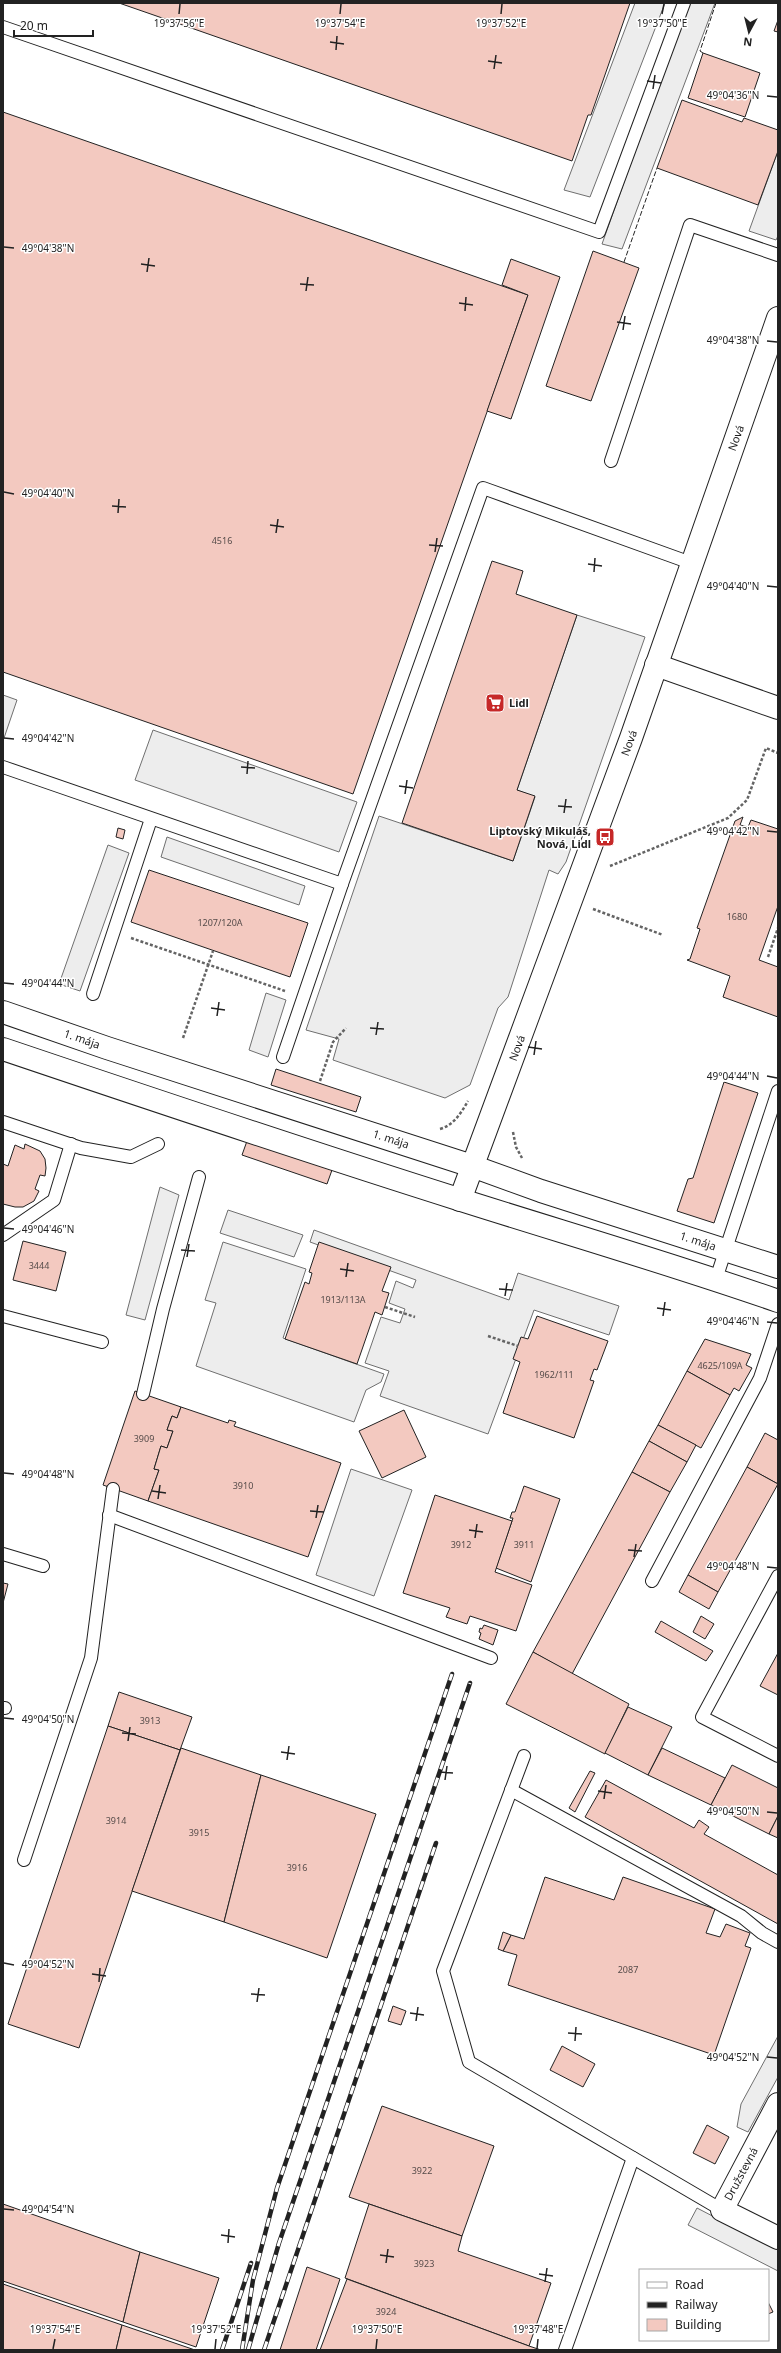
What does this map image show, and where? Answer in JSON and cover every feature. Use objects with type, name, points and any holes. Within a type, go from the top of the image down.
[{"type":"main road","name":"Nová","points":[[460,1200],[656,665],[691,563],[770,369],[778,318]]},
{"type":"main road","points":[[656,665],[778,708]]},
{"type":"main road","name":"1. mája","points":[[3,1012],[107,1048],[472,1166],[541,1191],[778,1267]]},
{"type":"main road","points":[[3,1049],[460,1200],[716,1279],[778,1301]]},
{"type":"main road","name":"Družstevná","points":[[778,2104],[722,2210],[778,2238]]},
{"type":"lane","points":[[3,27],[599,232],[684,3]]},
{"type":"lane","points":[[611,462],[690,225],[778,255]]},
{"type":"lane","points":[[283,1057],[342,884],[483,488],[691,563]]},
{"type":"lane","points":[[3,767],[342,884]]},
{"type":"lane","points":[[93,994],[151,819]]},
{"type":"lane","points":[[716,1279],[778,1091]]},
{"type":"lane","points":[[3,1122],[70,1144],[131,1157],[158,1144]]},
{"type":"lane","points":[[3,1234],[54,1200],[70,1144]]},
{"type":"lane","points":[[143,1394],[163,1309],[199,1178]]},
{"type":"lane","points":[[3,1316],[102,1342]]},
{"type":"lane","points":[[652,1581],[760,1378],[778,1324]]},
{"type":"lane","points":[[24,1860],[91,1658],[113,1489]]},
{"type":"lane","points":[[109,1515],[491,1658]]},
{"type":"lane","points":[[3,1554],[43,1566]]},
{"type":"lane","points":[[778,1576],[702,1717],[778,1756]]},
{"type":"lane","points":[[524,1756],[443,1971],[469,2062],[722,2210]]},
{"type":"lane","points":[[511,1790],[742,1916],[762,1933],[778,1942]]},
{"type":"lane","points":[[565,2350],[633,2158]]},
{"type":"path","points":[[602,869],[728,818],[747,800],[766,748],[778,753]]},
{"type":"path","points":[[589,908],[663,935]]},
{"type":"path","points":[[768,957],[778,928]]},
{"type":"path","points":[[113,932],[303,997]]},
{"type":"path","points":[[183,1038],[213,951]]},
{"type":"path","points":[[320,1081],[333,1042],[346,1028]]},
{"type":"path","points":[[385,1307],[415,1317]]},
{"type":"path","points":[[488,1336],[518,1346]]},
{"type":"shaded area","points":[[635,3],[665,3],[590,197],[564,190]]},
{"type":"shaded area","points":[[688,3],[715,3],[622,249],[602,244]]},
{"type":"shaded area","points":[[778,151],[778,236],[776,240],[749,231]]},
{"type":"shaded area","points":[[577,615],[645,637],[566,862],[558,874],[549,870],[508,997],[498,1008],[470,1085],[445,1098],[333,1060],[339,1039],[306,1030],[379,816],[513,861],[535,797],[517,790]]},
{"type":"shaded area","points":[[3,695],[17,700],[3,741]]},
{"type":"shaded area","points":[[153,730],[357,802],[339,852],[135,780]]},
{"type":"shaded area","points":[[167,837],[305,886],[299,905],[161,857]]},
{"type":"shaded area","points":[[108,845],[129,853],[80,991],[59,984]]},
{"type":"shaded area","points":[[266,993],[286,1000],[268,1057],[249,1050]]},
{"type":"shaded area","points":[[160,1187],[179,1195],[145,1320],[126,1315]]},
{"type":"shaded area","points":[[228,1210],[303,1235],[294,1257],[220,1233]]},
{"type":"shaded area","points":[[314,1230],[509,1300],[518,1273],[619,1306],[609,1335],[534,1310],[488,1434],[380,1396],[389,1371],[365,1363],[381,1317],[400,1323],[405,1309],[389,1303],[396,1281],[413,1288],[416,1280],[310,1242]]},
{"type":"shaded area","points":[[223,1242],[306,1269],[283,1338],[384,1374],[381,1382],[366,1390],[354,1422],[196,1366],[216,1303],[205,1300]]},
{"type":"shaded area","points":[[351,1469],[412,1490],[374,1596],[316,1575]]},
{"type":"shaded area","points":[[778,2036],[778,2077],[748,2132],[737,2127],[741,2104]]},
{"type":"shaded area","points":[[697,2208],[778,2250],[778,2271],[688,2225]]},
{"type":"building","points":[[119,3],[630,3],[591,115],[588,115],[572,161],[174,22],[174,24],[168,22],[168,20]]},
{"type":"building","points":[[778,20],[778,32],[774,31]]},
{"type":"building","points":[[703,53],[760,73],[745,117],[688,98]]},
{"type":"building","points":[[682,100],[742,122],[744,118],[778,130],[778,151],[758,205],[657,168]]},
{"type":"building","points":[[3,112],[528,295],[353,794],[3,672]]},
{"type":"building","points":[[593,251],[639,268],[591,401],[546,386]]},
{"type":"building","points":[[511,259],[560,277],[511,419],[487,411],[528,295],[502,285]]},
{"type":"building","name":"Lidl","points":[[492,561],[523,571],[516,594],[577,615],[517,790],[535,796],[513,861],[402,823]]},
{"type":"building","points":[[743,817],[740,825],[748,827],[751,820],[778,829],[778,906],[759,960],[778,967],[778,1017],[723,997],[730,976],[687,960],[690,959],[700,929],[697,928],[735,821]]},
{"type":"building","points":[[118,828],[125,830],[123,839],[116,837]]},
{"type":"building","points":[[149,870],[308,923],[290,977],[131,922]]},
{"type":"building","points":[[276,1069],[361,1097],[356,1112],[271,1085]]},
{"type":"building","points":[[724,1082],[758,1093],[714,1223],[677,1211],[688,1179],[693,1178]]},
{"type":"building","points":[[247,1141],[332,1170],[327,1184],[242,1155]]},
{"type":"building","points":[[25,1144],[40,1151],[45,1159],[45,1176],[40,1175],[35,1189],[39,1191],[34,1201],[23,1207],[3,1204],[3,1164],[8,1166],[15,1145],[24,1149]]},
{"type":"building","points":[[23,1241],[66,1252],[56,1291],[13,1280]]},
{"type":"building","points":[[319,1242],[391,1267],[382,1291],[389,1293],[382,1315],[375,1312],[357,1364],[285,1339],[305,1282],[309,1284],[312,1273],[309,1272]]},
{"type":"building","points":[[537,1316],[608,1341],[597,1370],[594,1369],[590,1380],[594,1381],[574,1438],[503,1413],[520,1362],[513,1359],[521,1337],[528,1339]]},
{"type":"building","points":[[705,1339],[751,1354],[746,1365],[752,1368],[739,1391],[734,1388],[730,1395],[687,1371]]},
{"type":"building","points":[[687,1371],[730,1395],[701,1448],[658,1425]]},
{"type":"building","points":[[135,1391],[181,1407],[177,1418],[172,1416],[167,1430],[173,1431],[167,1448],[161,1446],[154,1469],[159,1470],[148,1501],[103,1485]]},
{"type":"building","points":[[181,1407],[228,1423],[229,1420],[236,1422],[234,1426],[341,1463],[308,1557],[148,1501],[159,1470],[154,1469],[161,1446],[167,1448],[173,1431],[167,1430],[172,1416],[177,1418]]},
{"type":"building","points":[[404,1410],[426,1457],[382,1478],[359,1431]]},
{"type":"building","points":[[658,1425],[696,1445],[687,1462],[649,1441]]},
{"type":"building","points":[[765,1433],[778,1440],[778,1484],[747,1467]]},
{"type":"building","points":[[649,1441],[687,1462],[670,1492],[632,1472]]},
{"type":"building","points":[[747,1467],[778,1484],[718,1592],[688,1575]]},
{"type":"building","points":[[632,1472],[670,1492],[572,1674],[533,1652]]},
{"type":"building","points":[[524,1486],[560,1499],[531,1582],[496,1568],[513,1518],[510,1518],[512,1512],[515,1512]]},
{"type":"building","points":[[435,1495],[512,1521],[495,1572],[532,1585],[516,1631],[470,1616],[467,1624],[446,1617],[450,1608],[403,1593]]},
{"type":"building","points":[[688,1575],[718,1592],[709,1609],[679,1592]]},
{"type":"building","points":[[3,1583],[8,1584],[3,1603]]},
{"type":"building","points":[[701,1616],[714,1624],[705,1639],[693,1632]]},
{"type":"building","points":[[661,1621],[713,1651],[706,1661],[655,1632]]},
{"type":"building","points":[[484,1625],[498,1630],[493,1645],[479,1639],[481,1633],[479,1632],[480,1628],[482,1629]]},
{"type":"building","points":[[533,1652],[629,1704],[605,1754],[506,1704]]},
{"type":"building","points":[[778,1653],[778,1695],[760,1686]]},
{"type":"building","points":[[119,1692],[192,1717],[180,1750],[108,1726]]},
{"type":"building","points":[[628,1707],[672,1727],[648,1775],[605,1753]]},
{"type":"building","points":[[108,1726],[180,1750],[79,2048],[8,2024]]},
{"type":"building","points":[[181,1748],[261,1775],[224,1922],[132,1891]]},
{"type":"building","points":[[662,1748],[725,1778],[711,1805],[648,1775]]},
{"type":"building","points":[[732,1765],[778,1788],[778,1816],[769,1834],[711,1805]]},
{"type":"building","points":[[590,1771],[595,1773],[575,1812],[569,1808]]},
{"type":"building","points":[[261,1775],[376,1814],[327,1958],[224,1922]]},
{"type":"building","points":[[606,1780],[694,1828],[699,1820],[709,1827],[704,1834],[778,1875],[778,1924],[585,1817]]},
{"type":"building","points":[[778,1816],[778,1838],[769,1834]]},
{"type":"building","points":[[545,1877],[614,1900],[623,1877],[715,1909],[706,1933],[720,1937],[726,1924],[750,1933],[745,1946],[751,1948],[714,2055],[508,1985],[517,1955],[503,1951],[511,1935],[524,1939]]},
{"type":"building","points":[[503,1932],[511,1935],[503,1951],[498,1949]]},
{"type":"building","points":[[393,2006],[406,2011],[401,2025],[388,2021]]},
{"type":"building","points":[[562,2046],[595,2064],[583,2087],[550,2070]]},
{"type":"building","points":[[382,2106],[494,2146],[462,2236],[349,2197]]},
{"type":"building","points":[[707,2125],[729,2137],[715,2164],[693,2153]]},
{"type":"building","points":[[3,2204],[140,2252],[123,2322],[3,2281]]},
{"type":"building","points":[[369,2204],[462,2236],[458,2251],[551,2283],[529,2346],[345,2278]]},
{"type":"building","points":[[140,2252],[219,2278],[196,2347],[123,2322]]},
{"type":"building","points":[[307,2267],[340,2279],[316,2350],[280,2350]]},
{"type":"building","points":[[347,2279],[529,2346],[541,2350],[320,2350]]},
{"type":"building","points":[[3,2284],[122,2325],[116,2350],[3,2350]]},
{"type":"building","points":[[769,2304],[773,2312],[769,2314]]},
{"type":"building","points":[[122,2325],[195,2350],[116,2350]]},
{"type":"railway","points":[[242,2350],[253,2280],[277,2188],[452,1674]]},
{"type":"railway","points":[[248,2350],[279,2243],[470,1683]]},
{"type":"railway","points":[[264,2350],[436,1843]]},
{"type":"railway","points":[[222,2350],[251,2263]]},
{"type":"fence","points":[[703,53],[700,51],[716,3]]},
{"type":"fence","points":[[624,262],[657,168]]},
{"type":"place","name":"Lidl","points":[[495,703]]},
{"type":"place","name":"Liptovský Mikuláš, Nová, Lidl","points":[[605,837]]}]
